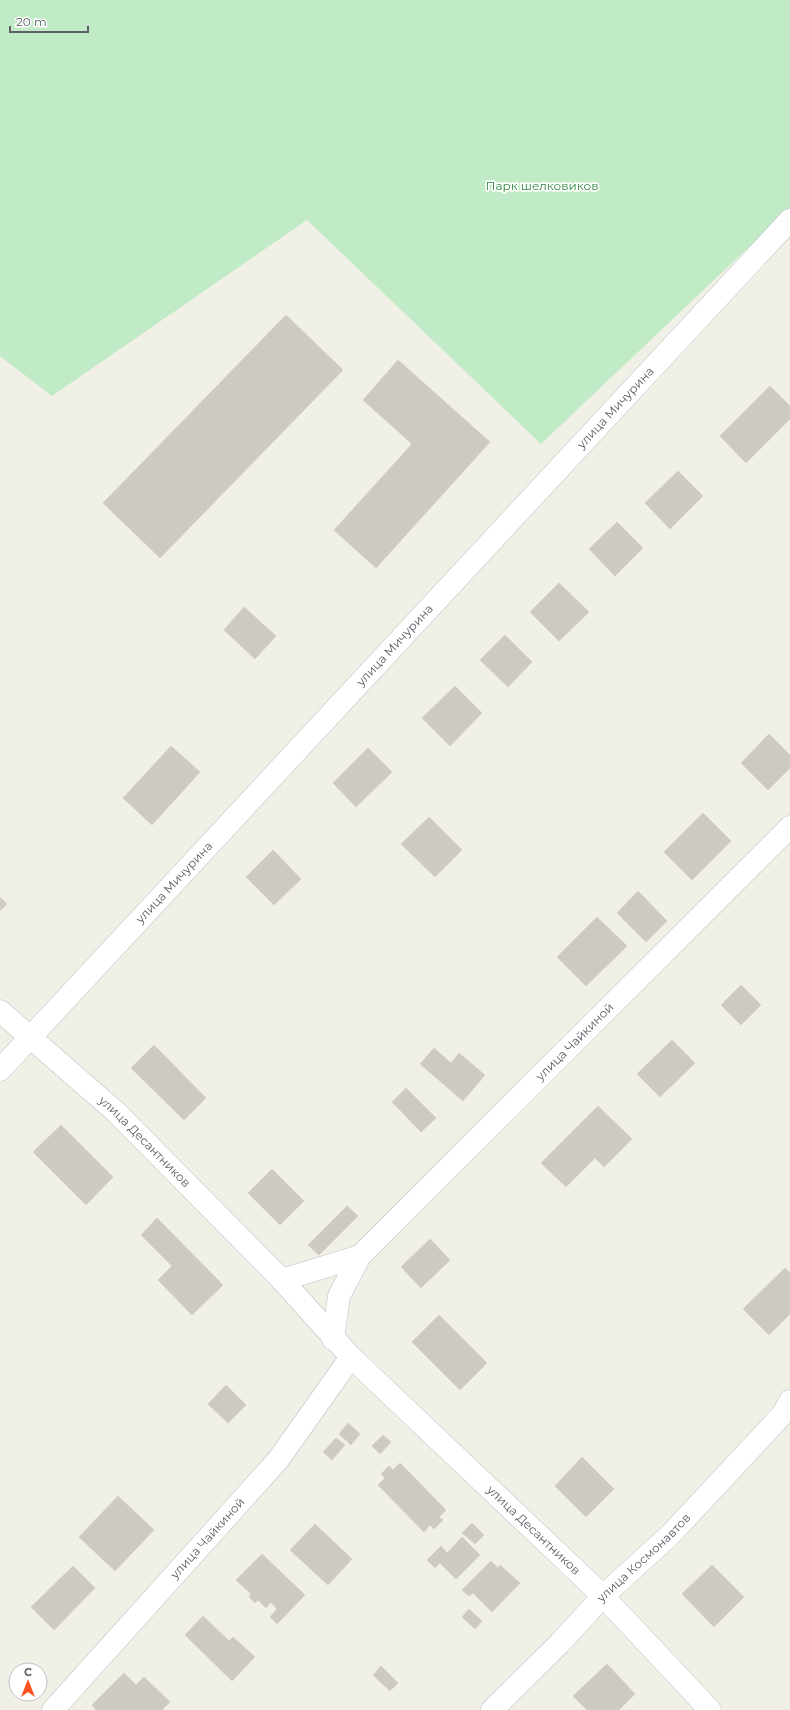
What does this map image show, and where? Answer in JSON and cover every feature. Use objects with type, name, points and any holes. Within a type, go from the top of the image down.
[{"type":"street","name":"улица Мичурина","points":[[0,1070],[790,220]]},
{"type":"street","name":"улица Чайкиной","points":[[333,1339],[339,1296],[360,1256],[790,827]]},
{"type":"street","name":"улица Десантников","points":[[0,1011],[116,1112],[282,1280],[333,1339],[603,1596],[710,1710]]},
{"type":"street","name":"улица Чайкиной","points":[[282,1280],[360,1256]]},
{"type":"street","name":"улица Чайкиной","points":[[53,1710],[278,1460],[351,1357]]},
{"type":"street","name":"улица Космонавтов","points":[[492,1710],[560,1643],[603,1596],[670,1535],[783,1414],[790,1402]]},
{"type":"green space","name":"Парк шелковиков","points":[[0,0],[790,0],[790,208],[541,444],[307,220],[52,396],[0,356]]},
{"type":"building","points":[[286,315],[343,370],[160,558],[103,503]]},
{"type":"building","points":[[398,360],[490,442],[376,568],[334,530],[412,444],[363,400]]},
{"type":"building","points":[[770,386],[790,406],[790,419],[746,463],[720,436]]},
{"type":"building","points":[[678,471],[703,496],[670,529],[645,503]]},
{"type":"building","points":[[617,522],[643,548],[615,576],[589,549]]},
{"type":"building","points":[[559,583],[589,612],[559,641],[530,612]]},
{"type":"building","points":[[244,607],[276,636],[255,659],[224,630]]},
{"type":"building","points":[[505,635],[532,662],[508,687],[480,660]]},
{"type":"building","points":[[455,686],[482,713],[450,746],[422,718]]},
{"type":"building","points":[[769,734],[790,755],[790,768],[768,790],[741,763]]},
{"type":"building","points":[[171,746],[200,772],[152,825],[123,798]]},
{"type":"building","points":[[368,748],[392,772],[356,807],[333,783]]},
{"type":"building","points":[[703,813],[731,841],[692,880],[664,852]]},
{"type":"building","points":[[429,817],[462,850],[435,877],[401,844]]},
{"type":"building","points":[[273,850],[301,879],[274,905],[246,877]]},
{"type":"building","points":[[638,891],[667,921],[646,942],[617,913]]},
{"type":"building","points":[[0,897],[7,904],[0,911]]},
{"type":"building","points":[[597,917],[627,946],[586,986],[557,957]]},
{"type":"building","points":[[741,985],[761,1005],[741,1025],[721,1005]]},
{"type":"building","points":[[672,1040],[695,1063],[660,1097],[637,1074]]},
{"type":"building","points":[[154,1045],[206,1098],[184,1120],[131,1068]]},
{"type":"building","points":[[434,1048],[451,1063],[459,1053],[485,1075],[463,1101],[420,1064]]},
{"type":"building","points":[[406,1088],[436,1118],[421,1132],[392,1102]]},
{"type":"building","points":[[598,1106],[632,1139],[604,1167],[595,1158],[566,1187],[541,1163]]},
{"type":"building","points":[[61,1125],[113,1177],[86,1205],[33,1152]]},
{"type":"building","points":[[272,1169],[304,1201],[280,1225],[248,1193]]},
{"type":"building","points":[[347,1206],[358,1216],[319,1255],[308,1245]]},
{"type":"building","points":[[157,1218],[223,1285],[192,1315],[158,1280],[172,1266],[141,1235]]},
{"type":"building","points":[[430,1239],[450,1260],[421,1288],[401,1267]]},
{"type":"building","points":[[785,1268],[790,1273],[790,1314],[769,1335],[743,1309]]},
{"type":"building","points":[[439,1315],[487,1363],[460,1390],[412,1342]]},
{"type":"building","points":[[226,1385],[246,1405],[228,1423],[208,1404]]},
{"type":"building","points":[[348,1423],[360,1434],[351,1445],[339,1434]]},
{"type":"building","points":[[383,1435],[391,1442],[380,1454],[372,1446]]},
{"type":"building","points":[[336,1438],[345,1445],[332,1460],[323,1452]]},
{"type":"building","points":[[582,1457],[614,1489],[586,1517],[555,1486]]},
{"type":"building","points":[[400,1463],[446,1510],[439,1517],[443,1520],[434,1529],[430,1525],[424,1532],[378,1485],[385,1478],[381,1474],[389,1466],[393,1470]]},
{"type":"building","points":[[118,1496],[154,1530],[115,1571],[79,1537]]},
{"type":"building","points":[[472,1523],[484,1535],[475,1544],[462,1533]]},
{"type":"building","points":[[315,1524],[352,1559],[328,1585],[290,1550]]},
{"type":"building","points":[[462,1537],[480,1555],[456,1579],[440,1563],[435,1568],[427,1560],[441,1546],[447,1553]]},
{"type":"building","points":[[262,1554],[305,1595],[277,1624],[270,1617],[277,1609],[271,1602],[266,1608],[258,1600],[255,1603],[249,1597],[251,1594],[236,1580]]},
{"type":"building","points":[[491,1561],[498,1568],[500,1565],[520,1583],[492,1612],[473,1593],[469,1596],[462,1590]]},
{"type":"building","points":[[712,1565],[744,1597],[714,1627],[682,1594]]},
{"type":"building","points":[[73,1566],[95,1588],[54,1630],[31,1607]]},
{"type":"building","points":[[469,1609],[482,1621],[475,1629],[462,1617]]},
{"type":"building","points":[[203,1616],[229,1641],[233,1637],[255,1657],[232,1681],[185,1635]]},
{"type":"building","points":[[607,1664],[635,1694],[619,1710],[587,1710],[573,1696]]},
{"type":"building","points":[[381,1666],[398,1683],[390,1691],[373,1675]]},
{"type":"building","points":[[124,1673],[136,1685],[144,1677],[170,1702],[162,1710],[96,1710],[92,1705]]}]
